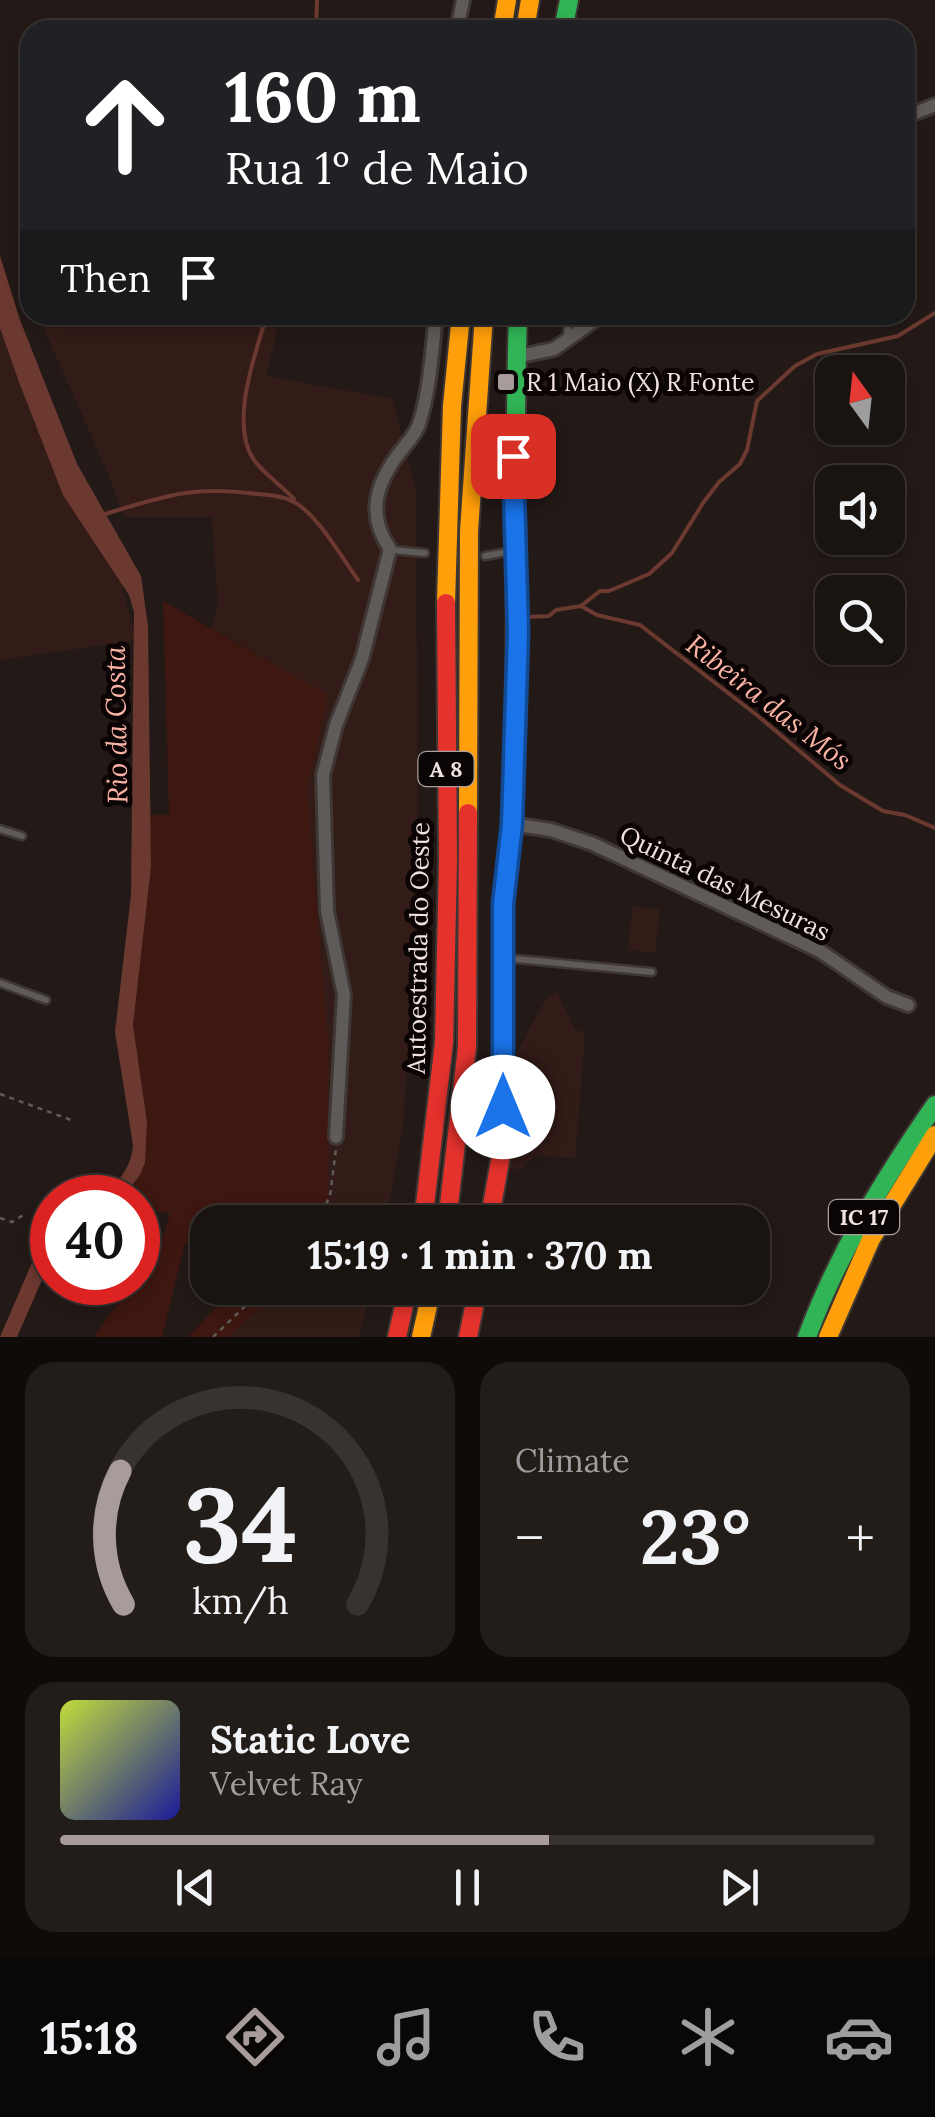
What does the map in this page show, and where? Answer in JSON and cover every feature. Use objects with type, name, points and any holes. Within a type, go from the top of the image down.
[{"type":"main road","name":"Autoestrada do Oeste","points":[[425,1205],[444,1044],[446,552],[461,325]]},
{"type":"main road","name":"Autoestrada do Oeste","points":[[449,1205],[467,1046],[469,531],[483,325]]},
{"type":"main road","points":[[493,1205],[509,1144],[503,958],[518,632],[514,551],[517,325]]},
{"type":"main road","name":"IC 17","points":[[807,1337],[817,1306],[887,1175],[935,1106]]},
{"type":"main road","name":"IC 17","points":[[828,1337],[871,1239],[935,1135]]},
{"type":"main road","points":[[397,1337],[404,1305]]},
{"type":"main road","points":[[420,1337],[428,1305]]},
{"type":"main road","points":[[468,1337],[475,1305]]},
{"type":"street","points":[[336,1137],[344,995],[328,911],[323,776],[340,712],[362,658],[390,550],[379,533],[374,514],[376,496],[395,459],[417,431],[435,325]]},
{"type":"street","points":[[515,357],[542,353],[588,325]]},
{"type":"street","name":"Quinta das Mesuras","points":[[512,824],[565,835],[644,867],[820,951],[887,998],[908,1005]]},
{"type":"lane","points":[[565,342],[568,325]]},
{"type":"lane","points":[[390,550],[426,553]]},
{"type":"lane","points":[[485,556],[514,551]]},
{"type":"lane","points":[[0,829],[22,836]]},
{"type":"lane","points":[[503,958],[652,972]]},
{"type":"lane","points":[[0,984],[46,1000]]},
{"type":"path","points":[[0,1094],[74,1121]]},
{"type":"path","points":[[324,1205],[332,1186],[336,1137]]},
{"type":"path","points":[[0,1218],[12,1222],[25,1214]]},
{"type":"path","points":[[214,1337],[247,1305]]},
{"type":"shaded area","points":[[0,256],[20,325],[77,464],[141,576],[148,626],[151,867],[133,1025],[147,1122],[145,1162],[140,1175],[122,1175],[133,1145],[115,1032],[131,895],[134,612],[129,595],[63,495],[0,328]]},
{"type":"shaded area","points":[[0,301],[114,558],[137,640],[0,660]]},
{"type":"shaded area","points":[[42,325],[279,325],[266,376],[392,399],[416,489],[418,890],[403,1128],[388,1205],[328,1205],[328,1043],[307,788],[328,695],[212,628],[218,606],[212,517],[124,517]]},
{"type":"shaded area","points":[[163,601],[328,695],[307,788],[328,1043],[328,1205],[190,1205],[190,1243],[185,1243],[162,1337],[94,1337],[117,1305],[160,1305],[160,1243],[170,1214],[160,1212],[160,1175],[140,1175],[147,1122],[133,1025],[151,867],[150,815],[169,815]]},
{"type":"shaded area","points":[[633,906],[660,910],[655,953],[628,950]]},
{"type":"shaded area","points":[[557,992],[575,1030],[585,1032],[575,1158],[535,1155],[522,1169],[508,1169],[508,1158],[515,1153],[516,1134],[511,1129],[517,1052],[547,997]]},
{"type":"shaded area","points":[[30,1267],[31,1305],[17,1337],[0,1337]]},
{"type":"shaded area","points":[[218,1305],[262,1305],[228,1337],[188,1337]]},
{"type":"shaded area","points":[[262,1305],[367,1305],[359,1337],[228,1337]]},
{"type":"waterway","points":[[316,20],[317,0]]},
{"type":"waterway","points":[[527,617],[549,616],[556,610],[581,606],[600,591],[649,574],[672,553],[719,482],[740,464],[747,450],[757,401],[795,366],[817,354],[898,336],[935,313]]},
{"type":"waterway","points":[[264,325],[247,389],[244,428],[254,460],[294,499]]},
{"type":"waterway","points":[[105,514],[163,497],[197,492],[281,497],[311,516],[358,580]]},
{"type":"waterway","name":"Ribeira das Mós","points":[[581,606],[597,615],[640,625],[840,785],[883,811],[905,815],[935,828]]},
{"type":"traffic: fast","points":[[565,20],[569,0]]},
{"type":"traffic: fast","points":[[514,745],[518,325]]},
{"type":"traffic: fast","points":[[807,1337],[864,1217],[935,1105]]},
{"type":"traffic: slow","points":[[504,20],[507,0]]},
{"type":"traffic: slow","points":[[527,20],[530,0]]},
{"type":"traffic: slow","points":[[446,603],[452,406],[460,325]]},
{"type":"traffic: slow","points":[[468,813],[469,531],[483,325]]},
{"type":"traffic: slow","points":[[828,1337],[871,1239],[935,1135]]},
{"type":"traffic: slow","points":[[421,1337],[428,1305]]},
{"type":"traffic: jam","points":[[425,1205],[444,1042],[448,860],[446,603]]},
{"type":"traffic: jam","points":[[492,1205],[503,1144],[503,904],[512,824],[514,745]]},
{"type":"traffic: jam","points":[[449,1205],[467,1047],[468,813]]},
{"type":"traffic: jam","points":[[397,1337],[404,1305]]},
{"type":"traffic: jam","points":[[468,1337],[475,1305]]},
{"type":"place","name":"R 1 Maio (X) R Fonte","points":[[506,382]]},
{"type":"route","points":[[503,1107],[503,904],[512,824],[518,632],[513,456]]},
{"type":"water label","name":"Rio da Costa","points":[[116,725]]}]
